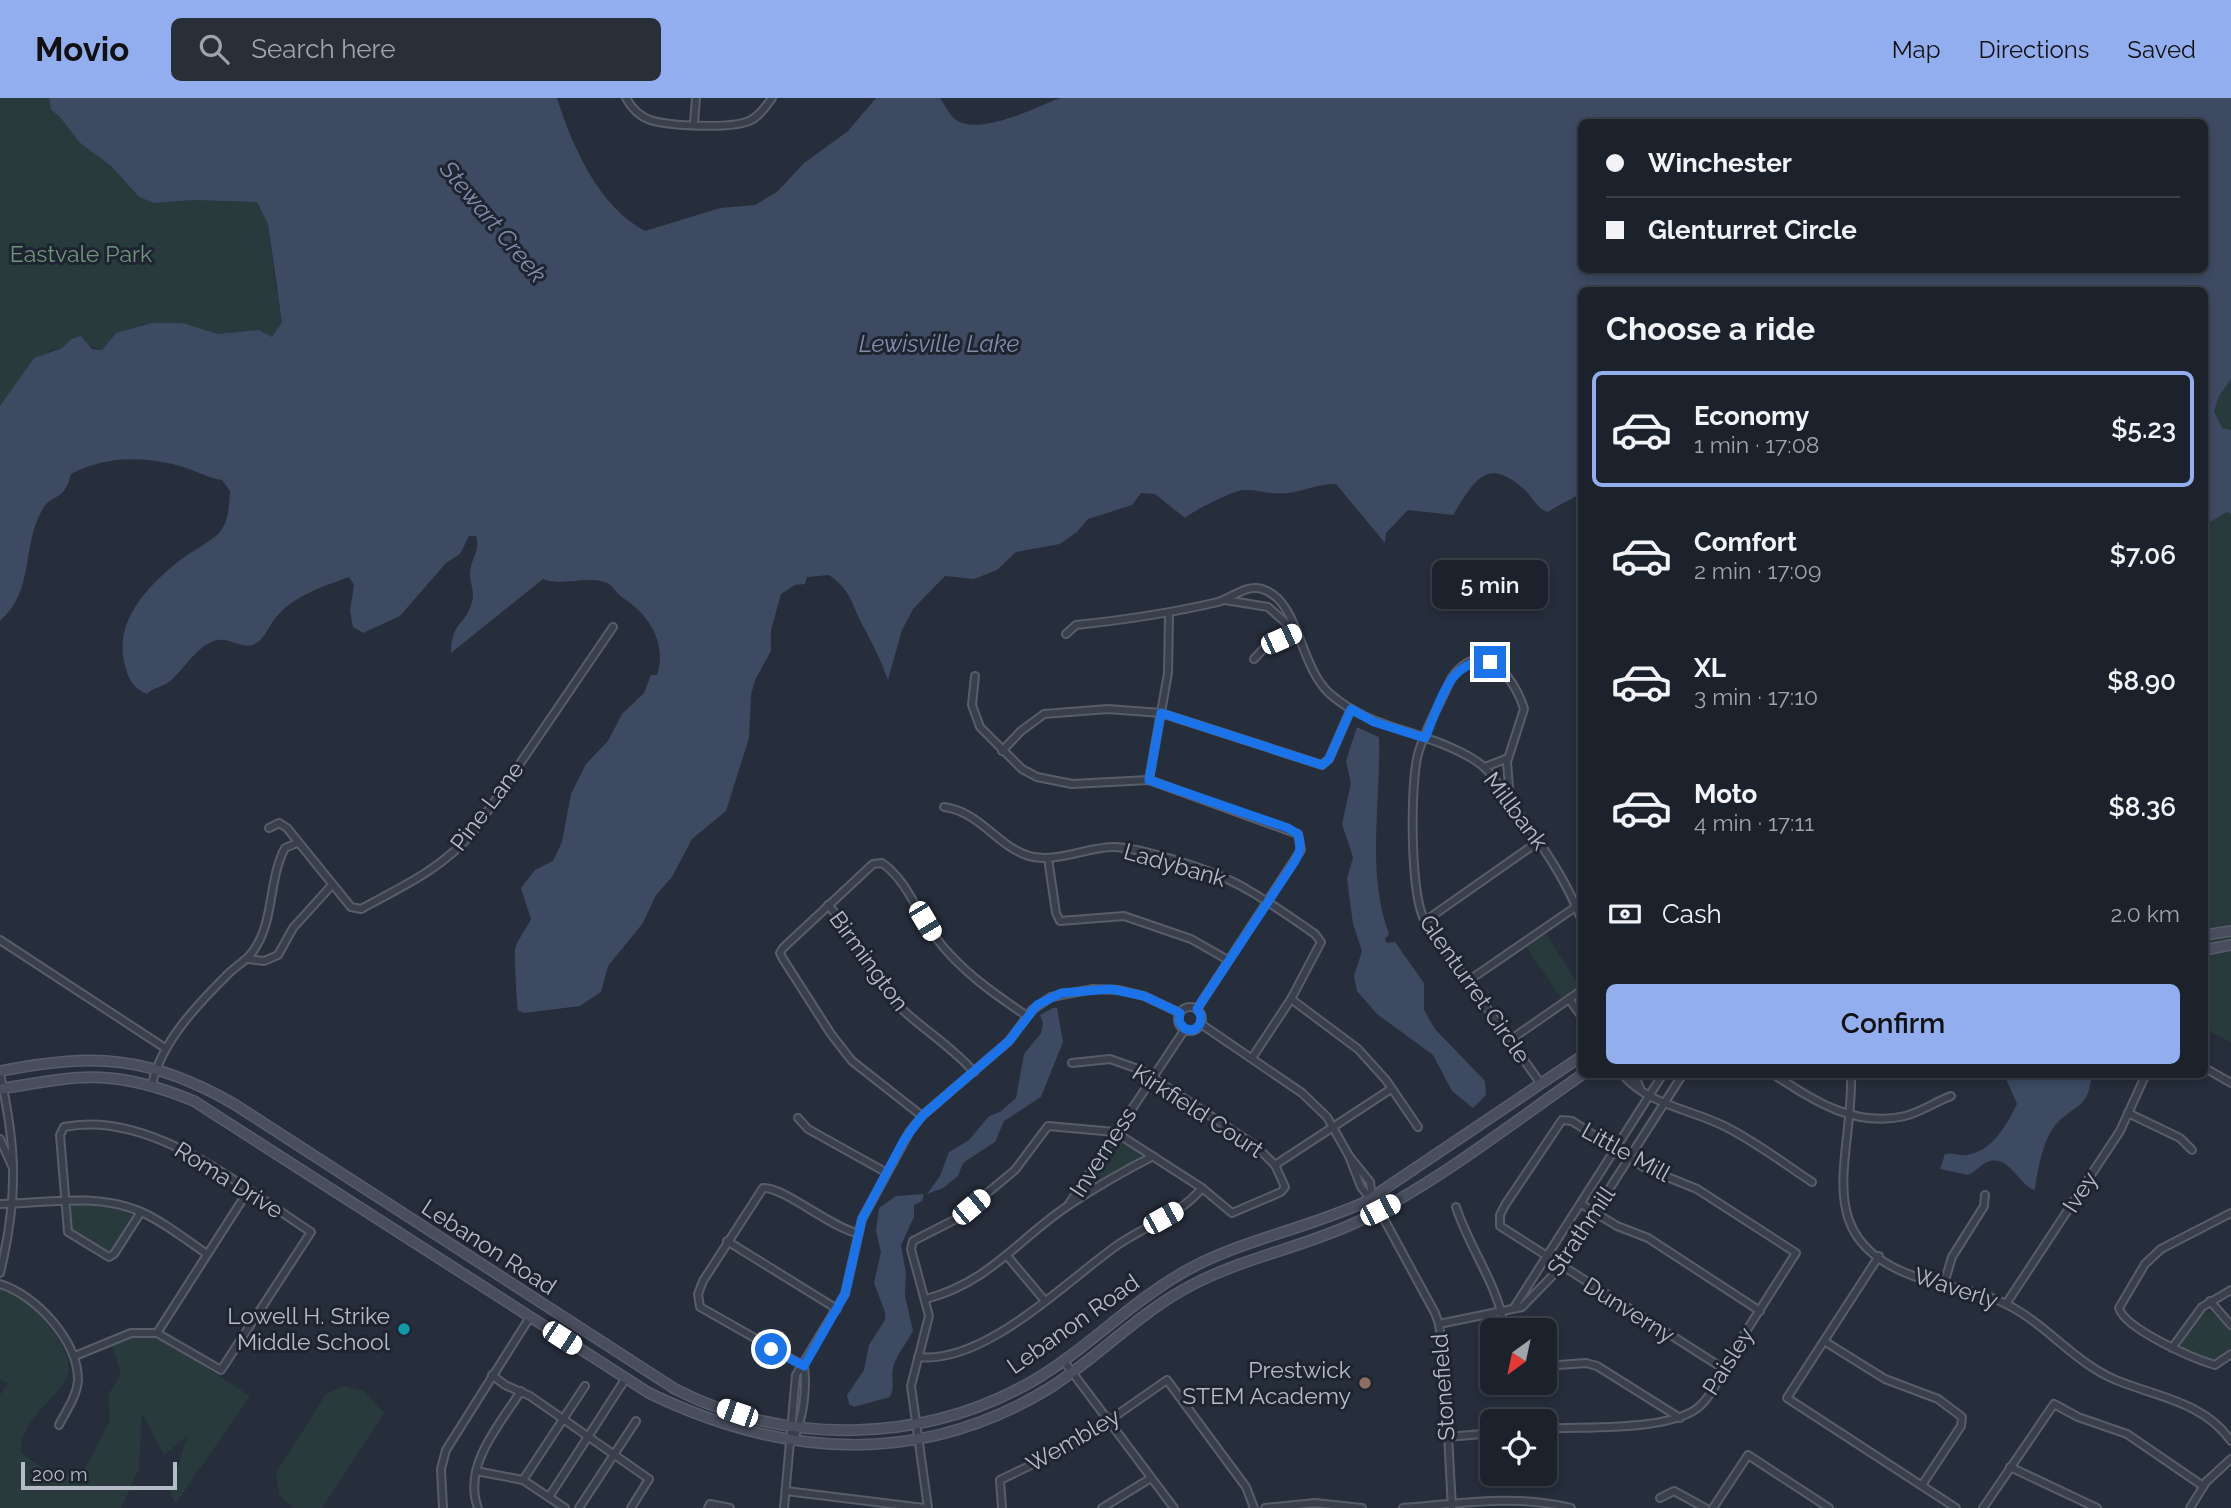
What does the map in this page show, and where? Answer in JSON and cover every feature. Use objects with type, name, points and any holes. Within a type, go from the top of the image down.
[{"type":"main road","points":[[2208,935],[2231,931]]},
{"type":"main road","points":[[2208,949],[2231,945]]},
{"type":"main road","name":"Lebanon Road","points":[[0,1072],[70,1059],[107,1060],[156,1068],[181,1076],[234,1104],[650,1376],[696,1400],[757,1420],[794,1427],[870,1430],[917,1424],[988,1402],[1031,1381],[1063,1360],[1130,1307],[1192,1268],[1230,1250],[1330,1218],[1372,1198],[1578,1059]]},
{"type":"main road","name":"Lebanon Road","points":[[2,1089],[78,1076],[124,1078],[152,1084],[194,1101],[626,1378],[695,1415],[742,1431],[792,1442],[846,1446],[919,1438],[954,1430],[1000,1414],[1072,1373],[1151,1309],[1190,1285],[1222,1270],[1318,1238],[1380,1210],[1578,1077]]},
{"type":"main road","points":[[530,1317],[539,1303]]},
{"type":"street","points":[[626,98],[647,119],[734,124],[752,120],[772,98]]},
{"type":"street","points":[[694,123],[695,98]]},
{"type":"street","name":"Millbank","points":[[1066,634],[1076,625],[1169,614],[1225,600],[1237,592],[1260,588],[1279,597],[1289,612],[1303,653],[1320,684],[1351,709],[1374,722],[1425,738],[1468,756],[1485,767],[1552,858],[1577,906]]},
{"type":"street","name":"Millbank","points":[[1225,600],[1268,607],[1296,632]]},
{"type":"street","points":[[1149,780],[1168,673],[1169,614]]},
{"type":"street","name":"Pine Lane","points":[[269,828],[272,824],[281,823],[351,907],[361,909],[424,876],[458,850],[613,627]]},
{"type":"street","points":[[1254,659],[1266,645],[1296,632]]},
{"type":"street","name":"Glenturret Circle","points":[[1511,802],[1508,758],[1524,709],[1506,671],[1490,662],[1475,661],[1457,670],[1418,755],[1413,829],[1416,900],[1425,921],[1541,1084]]},
{"type":"street","points":[[975,676],[971,695],[974,716],[988,738],[1022,769],[1052,782],[1072,784],[1149,780],[1298,834],[1301,850],[1197,1009]]},
{"type":"street","points":[[1002,751],[1021,731],[1044,714],[1108,709],[1161,713],[1322,765],[1329,759],[1351,709]]},
{"type":"street","points":[[1485,767],[1508,758]]},
{"type":"street","name":"Ladybank","points":[[944,807],[967,814],[1021,852],[1048,858],[1111,847],[1135,849],[1233,882],[1320,939],[1319,948],[1291,999]]},
{"type":"street","points":[[1425,921],[1539,841]]},
{"type":"street","points":[[152,1084],[165,1048],[213,990],[248,959],[262,936],[282,854],[288,845],[297,843]]},
{"type":"street","points":[[1048,858],[1060,921],[1124,916],[1191,939],[1228,960]]},
{"type":"street","points":[[922,1116],[846,1054],[780,953],[828,905],[878,862],[886,865],[906,889],[934,937],[967,973],[1027,1016]]},
{"type":"street","points":[[248,959],[264,961],[278,955],[293,928],[331,886]]},
{"type":"street","name":"Birmington","points":[[828,905],[847,928],[884,990],[913,1019],[946,1043],[974,1072]]},
{"type":"street","points":[[1468,981],[1577,906]]},
{"type":"street","points":[[0,940],[165,1048]]},
{"type":"street","points":[[784,1508],[794,1427],[796,1375],[837,1309],[851,1278],[857,1233],[904,1140],[922,1116],[1009,1041],[1027,1016],[1051,997],[1102,989],[1136,993],[1180,1013]]},
{"type":"street","points":[[1510,1040],[1578,992]]},
{"type":"street","points":[[1252,1058],[1291,999],[1352,1043],[1391,1089],[1418,1127]]},
{"type":"street","points":[[1569,999],[1578,1011]]},
{"type":"street","points":[[1187,1007],[1197,1009],[1201,1016],[1200,1024],[1194,1030],[1185,1029],[1179,1022],[1180,1013],[1187,1007]]},
{"type":"street","name":"Stonefield","points":[[1200,1024],[1302,1093],[1334,1128],[1361,1187],[1380,1210],[1439,1324],[1452,1506]]},
{"type":"street","name":"Inverness","points":[[1068,1206],[1185,1029]]},
{"type":"street","name":"Kirkfield Court","points":[[1072,1063],[1110,1059],[1153,1077],[1242,1136],[1275,1165],[1285,1187],[1281,1192],[1236,1212],[1228,1212],[1202,1188]]},
{"type":"street","points":[[2208,1070],[2231,1083]]},
{"type":"street","points":[[0,1072],[14,1145],[14,1204],[0,1273]]},
{"type":"street","points":[[1627,1078],[1664,1104],[1725,1126],[1812,1182]]},
{"type":"street","points":[[1636,1078],[1640,1088]]},
{"type":"street","name":"Strathmill","points":[[1515,1306],[1661,1078]]},
{"type":"street","name":"Strathmill","points":[[1439,1324],[1515,1306],[1522,1307],[1534,1297],[1560,1265],[1680,1078]]},
{"type":"street","points":[[1779,1078],[1827,1109],[1850,1114],[1900,1117],[1951,1096]]},
{"type":"street","name":"Waverly","points":[[1851,1078],[1850,1114],[1841,1173],[1843,1198],[1855,1230],[1879,1256],[1914,1276],[1976,1291],[2007,1304],[2041,1325],[2095,1370],[2200,1411],[2218,1425],[2231,1441]]},
{"type":"street","name":"Ivey","points":[[2007,1304],[2120,1132],[2144,1078]]},
{"type":"street","points":[[1275,1165],[1391,1089]]},
{"type":"street","points":[[2129,1113],[2180,1138],[2192,1150]]},
{"type":"street","points":[[798,1118],[808,1129],[887,1172]]},
{"type":"street","name":"Little Mill","points":[[1500,1226],[1500,1214],[1505,1205],[1562,1120],[1572,1121],[1652,1172],[1698,1189],[1796,1253]]},
{"type":"street","name":"Roma Drive","points":[[67,1201],[62,1130],[82,1124],[153,1136],[184,1150],[311,1232],[221,1370],[157,1333]]},
{"type":"street","points":[[786,1491],[926,1508],[911,1386],[918,1357],[928,1329],[926,1299],[912,1252],[913,1241],[956,1219],[1015,1170],[1048,1126],[1115,1132],[1202,1188],[1184,1206],[1119,1244],[1045,1301],[1002,1330],[940,1358],[918,1357]]},
{"type":"street","points":[[0,1139],[12,1166]]},
{"type":"street","name":"Inverness","points":[[926,1299],[978,1277],[1008,1257],[1068,1206],[1153,1156]]},
{"type":"street","points":[[804,1366],[697,1303],[708,1271],[763,1188],[775,1191],[835,1227],[857,1233]]},
{"type":"street","points":[[75,1356],[131,1333],[157,1333],[248,1191]]},
{"type":"street","points":[[1944,1284],[1952,1257],[1984,1206],[1985,1195]]},
{"type":"street","points":[[67,1201],[68,1232],[109,1257],[114,1254],[141,1212]]},
{"type":"street","points":[[0,1204],[102,1201],[141,1212],[208,1254]]},
{"type":"street","points":[[1581,1204],[1648,1238],[1760,1311]]},
{"type":"street","points":[[1456,1207],[1467,1237],[1495,1289],[1503,1318]]},
{"type":"street","points":[[2231,1213],[2172,1241],[2155,1254],[2121,1302],[2120,1310],[2172,1348],[2215,1365],[2231,1354]]},
{"type":"street","name":"Dunverny","points":[[1500,1226],[1724,1369]]},
{"type":"street","points":[[727,1241],[837,1309]]},
{"type":"street","name":"Paisley","points":[[1557,1428],[1658,1422],[1680,1418],[1700,1406],[1796,1253]]},
{"type":"street","points":[[1879,1256],[1787,1398],[1956,1508]]},
{"type":"street","points":[[1008,1257],[1045,1301]]},
{"type":"street","points":[[0,1284],[30,1300],[75,1356],[78,1382],[73,1400],[59,1425]]},
{"type":"street","points":[[2172,1348],[2191,1320],[2210,1301],[2231,1290]]},
{"type":"street","points":[[2210,1301],[2231,1325]]},
{"type":"street","points":[[443,1508],[441,1469],[446,1450],[530,1317]]},
{"type":"street","points":[[1824,1341],[1878,1375],[1925,1392],[1959,1413],[1963,1421],[1961,1426],[1922,1485]]},
{"type":"street","points":[[1063,1360],[1174,1508]]},
{"type":"street","points":[[1558,1365],[1586,1363],[1597,1366],[1680,1418]]},
{"type":"street","points":[[492,1375],[590,1435],[649,1479],[631,1508]]},
{"type":"street","points":[[549,1497],[626,1378]]},
{"type":"street","name":"Wembley","points":[[1002,1508],[1000,1480],[1076,1444],[1167,1380],[1246,1487],[1254,1508]]},
{"type":"street","points":[[523,1480],[585,1385]]},
{"type":"street","points":[[478,1508],[474,1485],[482,1453],[521,1391]]},
{"type":"street","points":[[1655,1402],[1660,1414],[1658,1422]]},
{"type":"street","points":[[1983,1508],[2054,1404],[2078,1417],[2127,1434],[2203,1486]]},
{"type":"street","points":[[579,1508],[636,1421]]},
{"type":"street","points":[[1448,1437],[1480,1434]]},
{"type":"street","points":[[1713,1508],[1748,1455],[1829,1508]]},
{"type":"street","points":[[2190,1508],[2203,1486],[2231,1459]]},
{"type":"street","points":[[2010,1466],[2097,1508]]},
{"type":"street","points":[[476,1471],[523,1480],[565,1508]]},
{"type":"street","points":[[1102,1508],[1151,1478]]},
{"type":"street","points":[[1660,1498],[1674,1491],[1705,1508]]},
{"type":"street","points":[[1265,1508],[1315,1503],[1362,1508]]},
{"type":"street","points":[[1403,1508],[1551,1503],[1571,1508]]},
{"type":"street","points":[[709,1506],[730,1508]]},
{"type":"green space","name":"Eastvale Park","points":[[0,98],[49,98],[51,110],[60,117],[79,142],[111,166],[139,197],[154,203],[193,200],[257,202],[268,224],[276,291],[282,303],[282,322],[272,337],[259,330],[218,334],[183,323],[152,323],[116,333],[102,350],[71,339],[62,348],[50,350],[0,406]]},
{"type":"green space","points":[[2231,223],[2231,1042],[2208,1030],[2208,287],[1807,287],[1896,273],[2208,273],[2208,265]]},
{"type":"green space","points":[[1544,931],[1578,984],[1578,988],[1562,999],[1525,945]]},
{"type":"green space","points":[[1117,1137],[1140,1151],[1139,1159],[1077,1195]]},
{"type":"green space","points":[[74,1204],[103,1204],[131,1212],[133,1217],[110,1253],[73,1231],[70,1209]]},
{"type":"green space","points":[[0,1288],[22,1299],[39,1315],[63,1346],[68,1361],[68,1373],[63,1384],[35,1417],[22,1439],[21,1453],[50,1470],[64,1473],[83,1472],[110,1420],[108,1395],[121,1374],[112,1344],[137,1336],[162,1339],[250,1396],[176,1503],[170,1495],[187,1436],[164,1455],[142,1413],[139,1469],[121,1508],[0,1508],[0,1395],[8,1384],[0,1379]]},
{"type":"green space","points":[[2203,1311],[2211,1312],[2231,1330],[2231,1348],[2217,1361],[2182,1349],[2182,1339]]},
{"type":"green space","points":[[343,1386],[364,1391],[384,1413],[322,1508],[294,1508],[279,1495],[276,1473],[326,1394]]},
{"type":"water","name":"Lewisville Lake","points":[[49,98],[557,98],[589,174],[614,207],[645,231],[720,208],[755,205],[778,191],[804,163],[848,131],[876,98],[940,98],[956,120],[979,125],[1023,113],[1060,98],[2231,98],[2231,379],[2219,396],[2214,411],[2222,428],[2231,430],[2231,514],[2227,512],[2208,523],[2208,287],[1578,287],[1578,495],[1547,512],[1512,479],[1491,473],[1475,483],[1453,515],[1408,510],[1386,533],[1385,543],[1336,484],[1288,493],[1239,491],[1214,501],[1185,518],[1155,494],[1141,493],[1132,505],[1088,519],[1077,532],[1060,544],[1016,552],[997,570],[974,579],[945,576],[913,609],[902,630],[888,680],[850,597],[837,581],[829,575],[807,577],[805,584],[795,585],[781,594],[771,630],[771,651],[755,680],[751,695],[749,738],[726,811],[692,839],[672,877],[656,895],[643,923],[608,966],[601,992],[580,1006],[525,1013],[518,1011],[515,949],[531,919],[521,888],[535,870],[553,861],[562,842],[571,794],[586,764],[608,741],[622,714],[644,693],[651,675],[657,675],[660,652],[654,631],[641,613],[607,583],[543,579],[451,653],[453,635],[469,610],[473,598],[470,574],[477,541],[476,536],[469,536],[460,554],[446,563],[400,616],[363,633],[353,627],[350,611],[354,585],[349,577],[293,602],[278,615],[255,644],[246,646],[218,640],[204,646],[176,676],[147,694],[134,685],[125,666],[123,646],[130,617],[156,581],[184,557],[219,533],[227,519],[230,491],[222,480],[180,466],[138,459],[97,464],[71,474],[61,494],[49,501],[42,510],[18,596],[0,621],[0,406],[34,358],[62,348],[71,339],[81,336],[92,349],[102,350],[116,333],[152,323],[183,323],[218,334],[259,330],[272,337],[282,322],[268,224],[257,202],[193,200],[154,203],[139,197],[111,166],[79,142],[60,117],[51,110]]},
{"type":"water","points":[[1357,727],[1379,737],[1376,862],[1382,910],[1389,934],[1385,939],[1387,943],[1395,942],[1424,983],[1424,1010],[1435,1029],[1485,1081],[1486,1095],[1473,1108],[1452,1091],[1433,1055],[1377,1014],[1357,991],[1354,976],[1362,951],[1353,924],[1347,879],[1353,857],[1342,824],[1351,783],[1346,761]]},
{"type":"water","points":[[1057,1008],[1063,1042],[1041,1097],[1004,1121],[995,1142],[963,1163],[958,1176],[943,1188],[927,1194],[940,1176],[949,1152],[969,1140],[989,1116],[1000,1112],[1016,1098],[1024,1054],[1041,1033],[1043,1024],[1040,1015]]},
{"type":"water","points":[[2008,1078],[2091,1078],[2085,1100],[2058,1122],[2049,1135],[2039,1164],[2035,1190],[2008,1166],[1995,1160],[1985,1163],[1968,1175],[1940,1169],[1945,1154],[1967,1155],[1976,1152],[1998,1136],[2017,1104]]},
{"type":"water","points":[[924,1194],[922,1201],[914,1205],[914,1217],[901,1245],[906,1273],[905,1296],[913,1331],[894,1363],[890,1397],[854,1407],[849,1404],[847,1395],[864,1370],[869,1345],[885,1320],[885,1312],[874,1283],[881,1252],[876,1231],[879,1208],[896,1196]]},
{"type":"place","name":"Lowell H. Strike Middle School","points":[[404,1329]]},
{"type":"place","name":"Prestwick STEM Academy","points":[[1365,1383]]},
{"type":"route","points":[[771,1349],[804,1366],[845,1294],[851,1278],[857,1233],[862,1219],[904,1140],[922,1116],[1009,1041],[1037,1005],[1061,993],[1093,989],[1128,991],[1153,999],[1180,1013],[1179,1022],[1185,1029],[1198,1028],[1202,1020],[1197,1009],[1301,850],[1298,834],[1288,828],[1149,780],[1161,713],[1209,726],[1322,765],[1329,759],[1351,709],[1374,722],[1425,738],[1457,670],[1475,661],[1490,662]]},
{"type":"water label","name":"Stewart Creek","points":[[493,222]]}]
